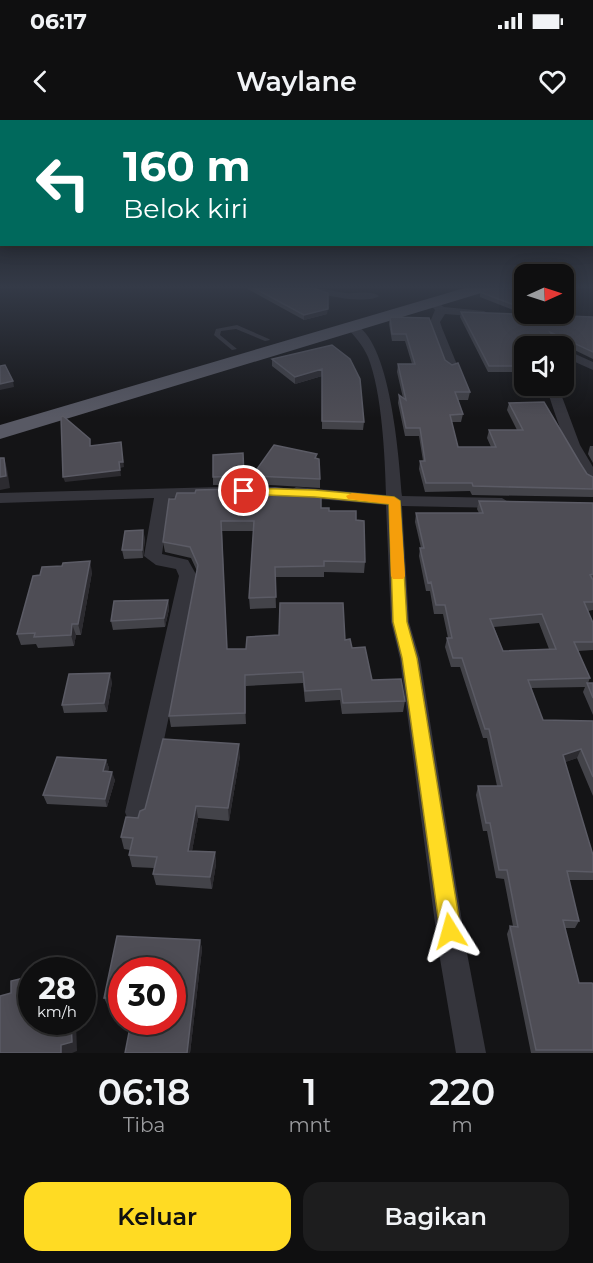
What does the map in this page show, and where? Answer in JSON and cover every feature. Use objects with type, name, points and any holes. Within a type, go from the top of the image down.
[{"type":"highway","points":[[0,418],[234,350],[291,331]]},
{"type":"highway","points":[[0,432],[311,344],[342,331]]},
{"type":"street","points":[[356,331],[374,357],[392,457],[400,622],[410,658],[453,953],[471,1053]]},
{"type":"street","points":[[437,331],[452,367]]},
{"type":"street","points":[[574,357],[593,366]]},
{"type":"street","points":[[556,396],[573,445],[593,480]]},
{"type":"street","points":[[0,498],[232,492]]},
{"type":"street","points":[[285,492],[394,501],[516,503]]},
{"type":"street","points":[[137,812],[171,651],[188,586],[188,576],[182,564],[162,561],[153,556],[163,494]]},
{"type":"building","points":[[392,331],[434,331],[445,360],[452,365],[458,363],[470,392],[455,392],[463,414],[450,415],[458,447],[496,447],[489,430],[523,430],[509,403],[544,402],[587,474],[593,477],[593,489],[426,483],[420,461],[425,461],[420,428],[406,428],[399,395],[406,400],[398,364],[415,364],[406,334],[392,334]]},
{"type":"building","points":[[471,331],[593,331],[593,352],[574,343],[574,336],[559,336],[550,332],[553,336],[514,336],[514,366],[489,366]]},
{"type":"building","points":[[332,345],[350,359],[360,379],[364,422],[322,421],[322,369],[295,377],[272,359]]},
{"type":"building","points":[[5,365],[13,381],[0,384],[0,366]]},
{"type":"building","points":[[63,416],[90,439],[90,446],[121,442],[123,462],[119,462],[120,470],[63,477],[61,417]]},
{"type":"building","points":[[274,445],[317,454],[315,458],[319,459],[320,479],[252,476]]},
{"type":"building","points":[[243,453],[244,476],[213,477],[213,455]]},
{"type":"building","points":[[0,458],[4,458],[6,476],[0,477]]},
{"type":"building","points":[[275,488],[321,492],[321,508],[329,508],[329,511],[356,511],[356,520],[364,521],[365,562],[324,561],[324,566],[275,567],[276,597],[249,598],[254,521],[221,521],[227,649],[246,649],[247,637],[279,635],[280,603],[343,603],[345,640],[350,639],[352,648],[365,647],[372,680],[401,679],[405,701],[343,703],[341,689],[305,691],[303,672],[245,675],[245,713],[169,716],[198,565],[190,547],[163,542],[169,499],[175,499],[177,493],[195,493],[196,490]]},
{"type":"building","points":[[479,501],[593,503],[593,574],[590,575],[593,580],[593,602],[584,602],[593,623],[593,642],[574,642],[590,678],[528,680],[543,720],[593,721],[593,777],[581,749],[563,755],[593,855],[593,872],[567,871],[579,921],[563,920],[579,983],[592,983],[593,985],[593,1050],[536,1050],[510,926],[518,927],[507,870],[499,870],[490,823],[486,823],[478,786],[502,786],[489,729],[485,729],[462,658],[453,658],[447,638],[452,638],[445,605],[436,605],[420,548],[424,548],[416,513],[483,513]],"holes":[[[542,614],[556,649],[503,651],[490,619]]]},
{"type":"building","points":[[143,530],[142,550],[122,550],[125,531]]},
{"type":"building","points":[[90,561],[78,624],[72,624],[71,635],[34,637],[35,633],[17,634],[33,576],[40,575],[42,567]]},
{"type":"building","points":[[168,600],[164,618],[111,621],[114,601]]},
{"type":"building","points":[[110,673],[104,703],[62,705],[69,674]]},
{"type":"building","points":[[587,683],[593,683],[593,698]]},
{"type":"building","points":[[163,739],[239,744],[228,808],[196,806],[188,851],[215,852],[210,877],[153,874],[157,857],[129,855],[133,838],[121,837],[126,817],[138,818],[140,811],[145,809]]},
{"type":"building","points":[[57,757],[106,760],[103,771],[112,772],[105,799],[43,795]]},
{"type":"building","points":[[117,936],[200,940],[187,1053],[125,1053],[128,1035],[186,1035],[186,957],[113,957]]},
{"type":"building","points":[[18,979],[18,1035],[72,1035],[72,1042],[61,1045],[61,1053],[0,1053],[0,996],[11,993],[11,981]]},
{"type":"building","points":[[108,979],[108,998],[104,998]]},
{"type":"slow traffic","points":[[352,496],[394,501],[398,576]]},
{"type":"route","points":[[244,491],[315,493],[394,501],[400,622],[410,658],[450,931]]}]
